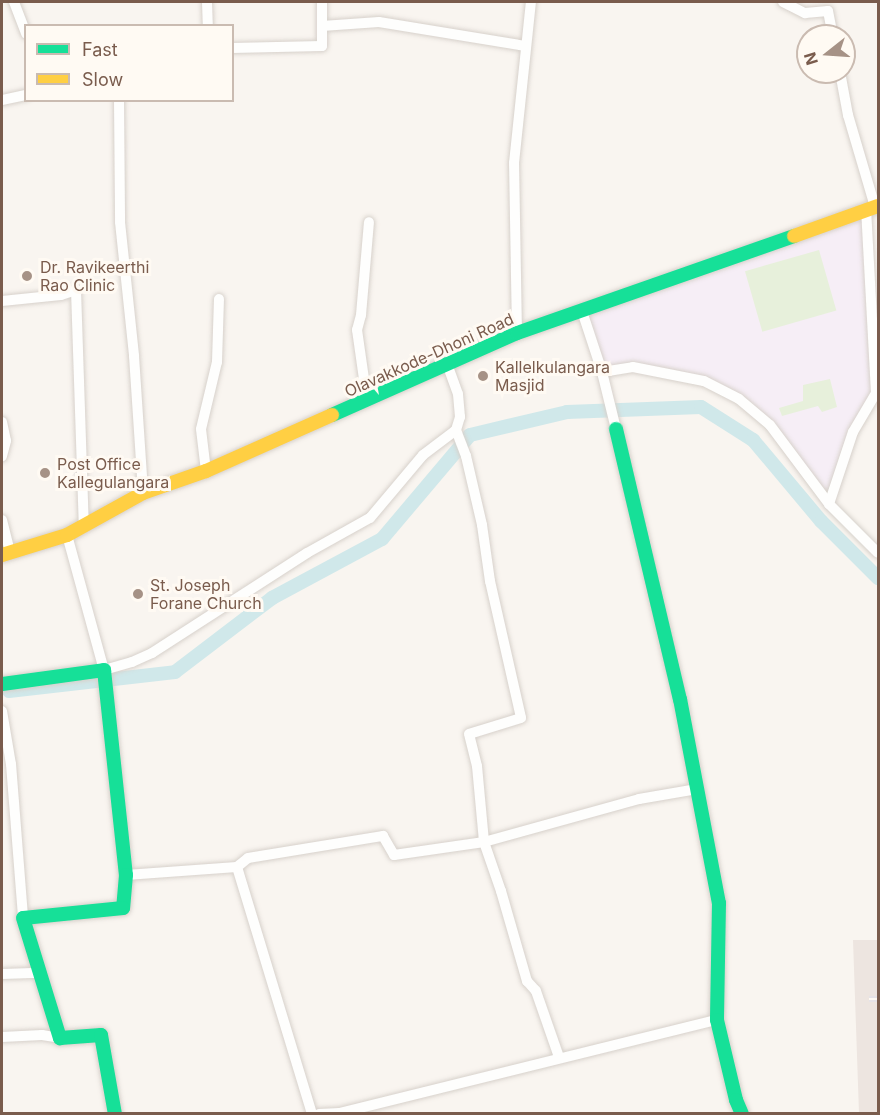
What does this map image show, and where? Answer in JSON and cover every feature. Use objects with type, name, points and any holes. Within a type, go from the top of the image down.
[{"type":"street","points":[[14,2],[24,29]]},
{"type":"street","points":[[207,2],[208,24]]},
{"type":"street","points":[[234,48],[321,46],[322,2]]},
{"type":"street","points":[[517,333],[514,163],[531,2]]},
{"type":"street","points":[[783,2],[805,13],[828,11],[831,24]]},
{"type":"street","points":[[322,26],[379,22],[526,46]]},
{"type":"street","points":[[829,504],[853,432],[876,393],[873,208],[848,115],[842,84]]},
{"type":"street","points":[[2,100],[24,95]]},
{"type":"street","points":[[119,102],[120,222],[134,356],[143,493]]},
{"type":"street","name":"Olavakkode-Dhoni Road","points":[[6,554],[67,535],[143,493],[206,471],[517,333],[873,208]]},
{"type":"street","points":[[367,400],[357,330],[361,315],[369,222]]},
{"type":"street","points":[[2,301],[61,295],[76,290],[84,527]]},
{"type":"street","points":[[206,471],[201,429],[217,363],[219,299]]},
{"type":"street","points":[[582,311],[602,372],[680,699],[719,903],[717,1020],[736,1100],[742,1113]]},
{"type":"street","points":[[2,684],[104,670],[152,653],[307,554],[370,518],[423,455],[456,430],[460,417],[458,394],[447,363]]},
{"type":"street","points":[[602,372],[633,366],[704,381],[739,399],[770,425],[829,504],[879,553]]},
{"type":"street","points":[[2,422],[6,441],[2,456]]},
{"type":"street","points":[[456,430],[466,456],[521,717],[469,734],[477,766],[484,842],[505,901],[527,981],[536,991],[559,1057]]},
{"type":"street","points":[[2,520],[6,554]]},
{"type":"street","points":[[23,918],[123,908],[126,875],[104,670],[67,535]]},
{"type":"street","points":[[2,711],[11,764],[23,918],[60,1038]]},
{"type":"street","points":[[126,875],[237,867],[248,858],[383,836],[394,855],[484,842],[639,799],[697,789]]},
{"type":"street","points":[[237,867],[312,1113]]},
{"type":"street","points":[[2,974],[40,972]]},
{"type":"street","points":[[319,1113],[340,1113],[559,1057],[717,1020]]},
{"type":"street","points":[[2,1037],[42,1035],[60,1038],[101,1035],[115,1113]]},
{"type":"shaded area","points":[[866,211],[876,393],[853,432],[829,504],[770,425],[704,381],[646,369],[602,372],[582,311]]},
{"type":"shaded area","points":[[853,940],[878,940],[878,1113],[859,1113]]},
{"type":"green space","points":[[819,250],[836,311],[762,332],[745,271]]},
{"type":"green space","points":[[830,379],[837,407],[822,412],[818,406],[782,416],[779,408],[803,401],[803,385]]},
{"type":"waterway","points":[[9,691],[175,672],[272,598],[382,539],[470,435],[567,412],[701,407],[753,440],[821,521],[878,578]]},
{"type":"railway","points":[[869,999],[878,999]]},
{"type":"traffic: fast","points":[[332,415],[517,333],[794,236]]},
{"type":"traffic: fast","points":[[616,429],[680,699],[719,903],[717,1020],[736,1100],[742,1114]]},
{"type":"traffic: fast","points":[[2,684],[104,670],[126,875],[123,908],[23,918],[60,1038],[101,1035],[115,1114]]},
{"type":"traffic: slow","points":[[794,236],[878,206]]},
{"type":"traffic: slow","points":[[2,555],[67,535],[143,493],[206,471],[332,415]]},
{"type":"place","name":"Dr. Ravikeerthi Rao Clinic","points":[[27,276]]},
{"type":"place","name":"Kallelkulangara Masjid","points":[[483,376]]},
{"type":"place","name":"Post Office Kallegulangara","points":[[45,473]]},
{"type":"place","name":"St. Joseph Forane Church","points":[[138,594]]}]
